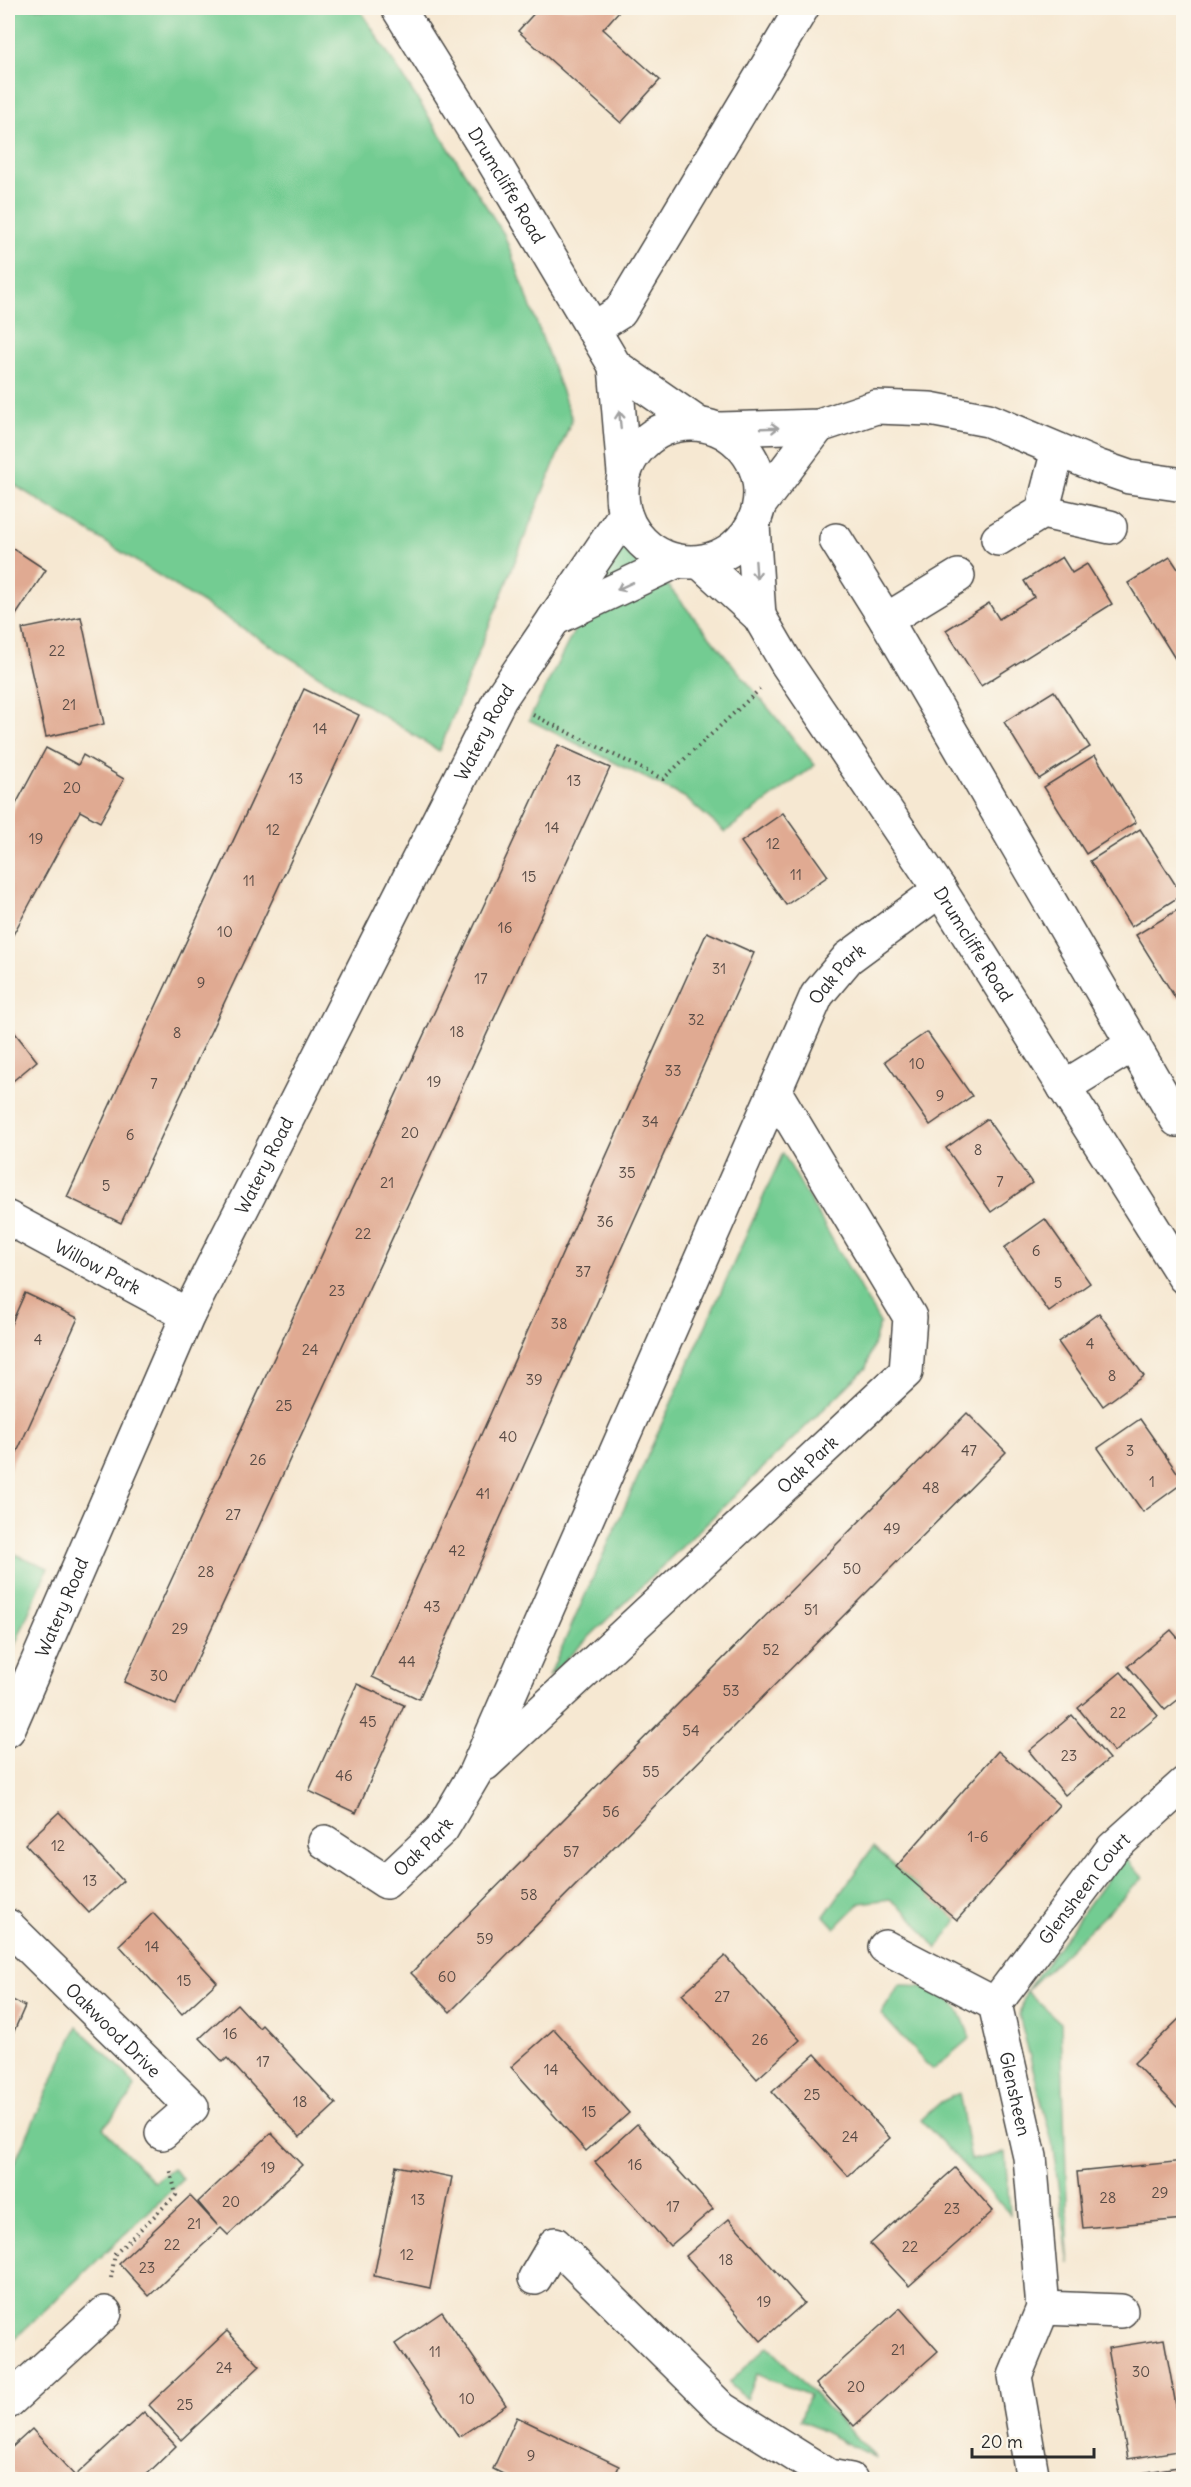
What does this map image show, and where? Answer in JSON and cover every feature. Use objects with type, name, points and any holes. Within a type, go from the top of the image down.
[{"type":"street","name":"Drumcliffe Road","points":[[398,8],[492,159],[615,366],[625,514],[644,544],[660,555],[689,561],[759,616],[788,664],[940,890],[1184,1277]]},
{"type":"street","points":[[593,329],[620,312],[802,8]]},
{"type":"street","name":"Drumcliffe Road","points":[[615,366],[708,426],[739,442],[753,459],[760,481],[756,514],[759,616]]},
{"type":"street","points":[[624,473],[635,452],[652,435],[673,426],[819,426],[876,407],[930,409],[988,420],[1129,477],[1184,485]]},
{"type":"street","points":[[552,620],[689,561],[722,556],[740,543],[756,514],[819,426]]},
{"type":"street","points":[[1042,512],[1058,450]]},
{"type":"street","points":[[998,539],[1042,512],[1110,527]]},
{"type":"street","name":"Watery Road","points":[[8,1730],[189,1315],[500,699],[625,514]]},
{"type":"street","points":[[836,540],[886,620],[1177,1120]]},
{"type":"street","points":[[886,620],[958,576]]},
{"type":"street","name":"Oak Park","points":[[325,1842],[387,1882],[442,1829],[475,1773],[817,995],[848,958],[940,890]]},
{"type":"street","points":[[1064,1087],[1134,1044]]},
{"type":"street","name":"Oak Park","points":[[475,1773],[906,1372],[910,1317],[775,1092]]},
{"type":"street","name":"Willow Park","points":[[8,1218],[189,1315]]},
{"type":"street","name":"Glensheen Court","points":[[995,2004],[1113,1848],[1184,1784]]},
{"type":"street","name":"Oakwood Drive","points":[[8,1926],[192,2107],[162,2133]]},
{"type":"street","points":[[885,1947],[995,2004]]},
{"type":"street","name":"Glensheen","points":[[995,2004],[1030,2157],[1043,2308],[1015,2376],[1023,2478]]},
{"type":"street","points":[[535,2278],[555,2244],[722,2409],[829,2476],[851,2480]]},
{"type":"street","points":[[1043,2308],[1121,2311]]},
{"type":"street","points":[[8,2402],[105,2313]]},
{"type":"path","points":[[500,699],[663,779],[788,664]]},
{"type":"path","points":[[105,2313],[115,2254],[176,2195],[162,2133]]},
{"type":"green space","points":[[8,8],[359,8],[504,234],[572,419],[439,751],[8,481]]},
{"type":"green space","points":[[624,532],[815,765],[725,832],[684,797],[529,720]]},
{"type":"green space","points":[[783,1153],[880,1323],[866,1368],[549,1676]]},
{"type":"green space","points":[[8,1551],[48,1568],[8,1661]]},
{"type":"green space","points":[[873,1847],[957,1920],[937,1949],[909,1914],[890,1899],[860,1903],[835,1928],[824,1916]]},
{"type":"green space","points":[[1124,1856],[1143,1878],[1026,1991]]},
{"type":"green space","points":[[899,1986],[914,1986],[938,1991],[953,2002],[965,2023],[970,2038],[932,2070],[881,2014]]},
{"type":"green space","points":[[1026,1991],[1061,2023],[1069,2264],[1052,2142],[1019,2015]]},
{"type":"green space","points":[[77,2027],[125,2072],[135,2086],[129,2098],[103,2128],[154,2182],[173,2168],[183,2179],[8,2345],[8,2177]]},
{"type":"green space","points":[[959,2093],[971,2160],[1005,2153],[1010,2214],[921,2120],[941,2102]]},
{"type":"green space","points":[[768,2346],[876,2458],[800,2420],[809,2395],[756,2374],[746,2399],[729,2383]]},
{"type":"building","points":[[539,8],[617,8],[620,10],[603,29],[660,80],[621,123],[518,31]]},
{"type":"building","points":[[8,545],[46,570],[8,627]]},
{"type":"building","points":[[1062,557],[1072,573],[1087,564],[1112,604],[981,686],[946,630],[989,603],[999,619],[1034,597],[1024,581]]},
{"type":"building","points":[[1170,557],[1184,578],[1184,673],[1128,583]]},
{"type":"building","points":[[81,617],[104,724],[46,737],[22,629]]},
{"type":"building","points":[[304,689],[359,715],[121,1223],[67,1197]]},
{"type":"building","points":[[1054,691],[1090,747],[1039,779],[1004,722]]},
{"type":"building","points":[[558,745],[610,768],[176,1705],[124,1682]]},
{"type":"building","points":[[46,748],[78,765],[83,755],[124,779],[100,822],[80,811],[8,944],[8,819]]},
{"type":"building","points":[[1095,755],[1136,822],[1086,854],[1044,787]]},
{"type":"building","points":[[783,813],[828,876],[786,905],[741,842]]},
{"type":"building","points":[[1140,829],[1182,895],[1131,927],[1090,861]]},
{"type":"building","points":[[1184,906],[1184,994],[1176,999],[1136,935]]},
{"type":"building","points":[[707,932],[754,953],[419,1699],[372,1677]]},
{"type":"building","points":[[8,1024],[37,1061],[8,1085]]},
{"type":"building","points":[[927,1032],[972,1096],[930,1125],[885,1061]]},
{"type":"building","points":[[987,1119],[1032,1183],[991,1212],[946,1148]]},
{"type":"building","points":[[1045,1219],[1090,1283],[1049,1312],[1004,1248]]},
{"type":"building","points":[[25,1293],[78,1318],[8,1472],[8,1331]]},
{"type":"building","points":[[1099,1313],[1144,1376],[1103,1406],[1058,1342]]},
{"type":"building","points":[[967,1413],[1006,1452],[450,2012],[411,1973]]},
{"type":"building","points":[[1140,1419],[1184,1482],[1143,1512],[1098,1448]]},
{"type":"building","points":[[1171,1630],[1184,1645],[1184,1695],[1165,1710],[1128,1666]]},
{"type":"building","points":[[1121,1672],[1158,1716],[1114,1752],[1078,1708]]},
{"type":"building","points":[[357,1684],[404,1705],[356,1813],[309,1791]]},
{"type":"building","points":[[1072,1715],[1109,1759],[1065,1795],[1029,1751]]},
{"type":"building","points":[[998,1751],[1059,1805],[957,1920],[896,1867]]},
{"type":"building","points":[[59,1812],[123,1881],[89,1913],[25,1844]]},
{"type":"building","points":[[153,1913],[217,1982],[182,2014],[119,1945]]},
{"type":"building","points":[[725,1956],[800,2040],[757,2079],[682,1994]]},
{"type":"building","points":[[8,1998],[25,2006],[8,2045]]},
{"type":"building","points":[[237,2004],[259,2028],[262,2025],[336,2104],[300,2137],[227,2058],[223,2062],[200,2038]]},
{"type":"building","points":[[1184,2014],[1184,2101],[1177,2107],[1134,2063]]},
{"type":"building","points":[[554,2029],[629,2113],[586,2151],[511,2067]]},
{"type":"building","points":[[815,2054],[890,2138],[848,2176],[772,2092]]},
{"type":"building","points":[[637,2124],[713,2209],[670,2246],[595,2162]]},
{"type":"building","points":[[271,2133],[302,2165],[228,2235],[221,2228],[149,2296],[119,2263],[190,2196],[218,2226],[198,2202]]},
{"type":"building","points":[[1184,2161],[1184,2219],[1083,2228],[1077,2172]]},
{"type":"building","points":[[396,2166],[452,2177],[430,2288],[374,2276]]},
{"type":"building","points":[[955,2168],[993,2211],[909,2286],[870,2244]]},
{"type":"building","points":[[729,2219],[804,2303],[761,2341],[686,2256]]},
{"type":"building","points":[[900,2308],[938,2351],[854,2426],[816,2384]]},
{"type":"building","points":[[442,2312],[506,2405],[459,2437],[395,2344]]},
{"type":"building","points":[[227,2331],[260,2366],[181,2440],[149,2405]]},
{"type":"building","points":[[1164,2339],[1184,2450],[1128,2459],[1108,2348]]},
{"type":"building","points":[[144,2412],[176,2446],[141,2480],[19,2480],[8,2467],[8,2451],[32,2429],[75,2476]]},
{"type":"building","points":[[517,2417],[619,2466],[613,2480],[515,2480],[493,2469]]},
{"type":"building","points":[[1184,2466],[1184,2480],[1130,2480],[1130,2475]]}]
